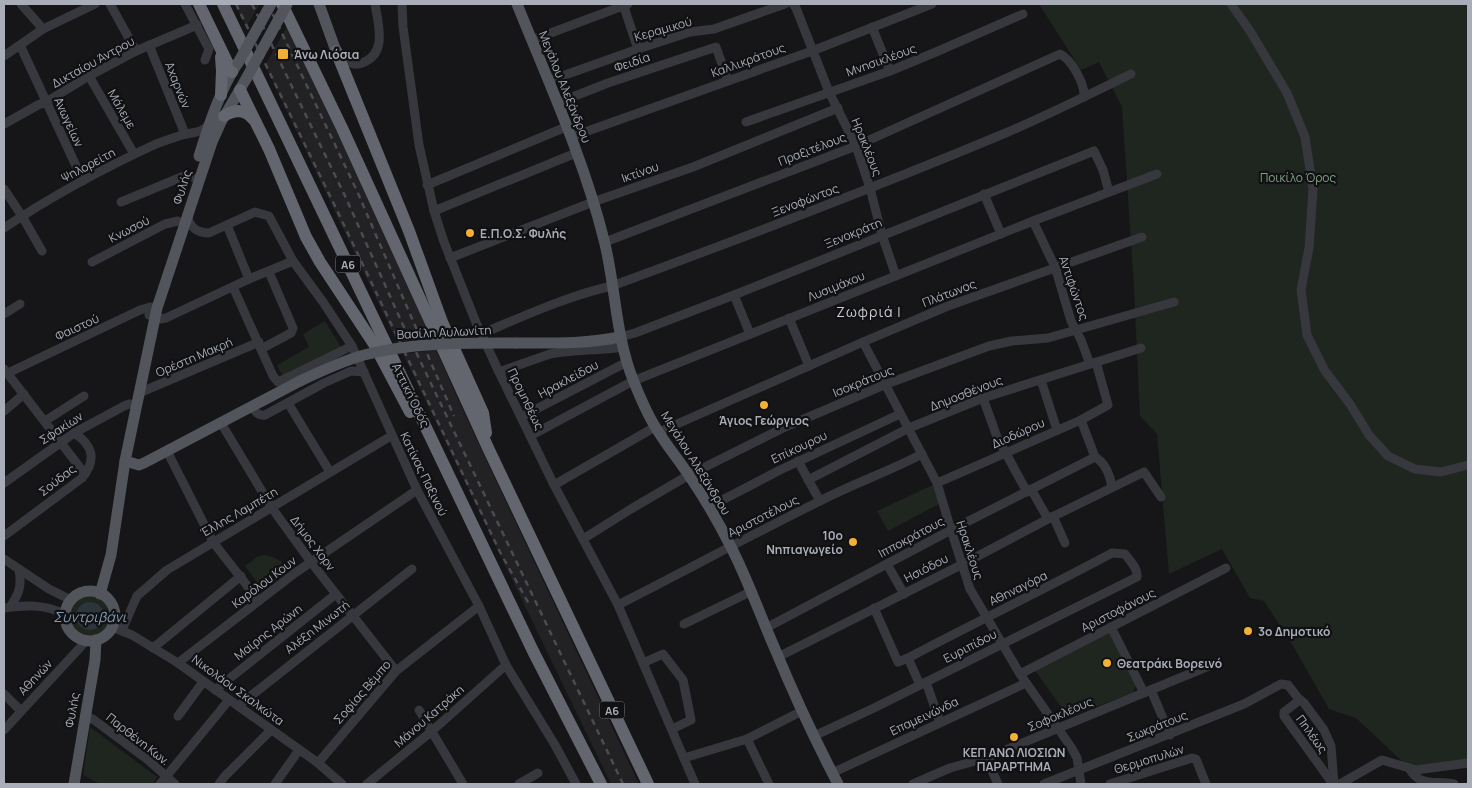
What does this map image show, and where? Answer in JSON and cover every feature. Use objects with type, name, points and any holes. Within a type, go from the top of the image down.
[{"type":"highway","points":[[199,4],[215,38],[235,68]]},
{"type":"highway","name":"Αττική Οδός","points":[[223,4],[533,651],[601,784]]},
{"type":"highway","name":"Α6","points":[[282,4],[342,128],[489,450],[648,784]]},
{"type":"highway","points":[[215,38],[222,63],[221,95]]},
{"type":"highway","points":[[336,51],[409,231],[442,322],[483,414],[489,450]]},
{"type":"highway","points":[[243,84],[255,121],[269,148],[306,237],[320,262],[374,344],[427,445],[472,524]]},
{"type":"highway","points":[[224,116],[230,112],[240,110],[249,113],[255,121]]},
{"type":"main road","name":"Φυλής","points":[[183,218],[192,177],[221,95],[271,4]]},
{"type":"main road","name":"Φυλής","points":[[100,594],[111,555],[138,393],[143,347],[153,312],[183,218],[212,142],[224,116],[287,4]]},
{"type":"main road","points":[[319,4],[336,51]]},
{"type":"main road","name":"Μεγάλου Αλεξάνδρου","points":[[521,5],[532,40],[576,153],[605,242],[621,342],[633,381],[657,430],[709,506],[731,547],[752,591],[802,711],[838,784]]},
{"type":"main road","points":[[235,68],[243,84]]},
{"type":"main road","name":"Βασίλη Αυλωνίτη","points":[[125,462],[139,464],[300,381],[348,360],[391,349],[417,345],[621,342]]},
{"type":"main road","points":[[84,592],[100,594],[111,604],[117,629],[108,633],[103,638],[91,641],[79,639],[72,634],[65,622],[67,606],[77,595],[84,592]]},
{"type":"main road","name":"Φυλής","points":[[74,784],[95,660],[91,641]]},
{"type":"street","points":[[21,4],[44,29]]},
{"type":"street","points":[[4,56],[44,29],[84,6],[95,4]]},
{"type":"street","points":[[110,4],[136,51]]},
{"type":"street","points":[[185,4],[209,49],[205,60]]},
{"type":"street","points":[[336,51],[353,64],[365,62],[375,54],[380,40],[375,4]]},
{"type":"street","name":"Προμηθέως","points":[[402,4],[409,78],[419,145],[434,211],[450,258],[481,334],[499,372],[554,485],[618,605],[696,784]]},
{"type":"street","points":[[532,40],[625,4],[638,49]]},
{"type":"street","name":"Κεραμικού","points":[[548,81],[690,32],[714,29],[785,4]]},
{"type":"street","name":"Ηρακλέους","points":[[793,4],[829,92],[856,146],[896,276]]},
{"type":"street","name":"Καλλικράτους","points":[[428,185],[568,132],[728,81],[812,51],[932,4]]},
{"type":"street","points":[[1231,4],[1250,31],[1287,93],[1305,137],[1313,189],[1309,248],[1301,290],[1306,335],[1325,371],[1350,404],[1369,435],[1388,456],[1415,469],[1441,472],[1468,465]]},
{"type":"street","name":"Μνησικλέους","points":[[746,122],[890,71],[1023,14]]},
{"type":"street","name":"Δικταίου Άντρου","points":[[4,124],[136,51],[197,25]]},
{"type":"street","points":[[872,27],[890,71]]},
{"type":"street","name":"Ανωγείων","points":[[20,45],[83,182]]},
{"type":"street","name":"Αχαρνών","points":[[149,45],[187,134]]},
{"type":"street","name":"Φειδία","points":[[557,103],[608,83],[716,47],[728,81]]},
{"type":"street","name":"Πραξιτέλους","points":[[605,242],[856,146],[1060,54],[1071,65],[1081,82],[1084,97]]},
{"type":"street","name":"Ξενοφώντος","points":[[481,334],[592,290],[612,286],[870,188],[1009,131],[1131,74]]},
{"type":"street","name":"Μάλεμε","points":[[89,76],[134,154]]},
{"type":"street","name":"Ικτίνου","points":[[450,258],[593,202],[693,167],[838,108]]},
{"type":"street","name":"Ψηλορείτη","points":[[4,228],[22,216],[134,154],[166,140],[202,131],[211,121]]},
{"type":"street","points":[[187,134],[195,137],[199,142],[200,153]]},
{"type":"street","name":"Ξενοκράτη","points":[[499,372],[558,352],[604,350],[635,333],[1094,151],[1110,192]]},
{"type":"street","points":[[434,211],[576,153]]},
{"type":"street","name":"Λυσιμάχου","points":[[530,436],[633,381],[1033,221],[1157,174]]},
{"type":"street","points":[[121,202],[184,176],[192,177]]},
{"type":"street","points":[[4,189],[42,251]]},
{"type":"street","points":[[984,194],[1001,234]]},
{"type":"street","name":"Κατίνας Παξινού","points":[[227,225],[256,212],[269,216],[293,261],[352,346],[416,490],[479,606],[506,665],[555,745],[576,784]]},
{"type":"street","points":[[183,218],[201,233],[209,233],[227,225],[249,279]]},
{"type":"street","name":"Κνωσού","points":[[92,262],[166,224],[183,218]]},
{"type":"street","name":"Αντιφώντος","points":[[1033,221],[1055,267],[1070,320],[1093,363],[1108,405]]},
{"type":"street","name":"Πλάτωνος","points":[[554,485],[657,430],[948,306],[1142,237]]},
{"type":"street","name":"Φαιστού","points":[[5,371],[140,310],[153,312],[160,319],[166,318],[249,279],[293,261]]},
{"type":"street","name":"Ορέστη Μακρή","points":[[138,393],[291,333],[293,328],[268,272]]},
{"type":"street","points":[[233,287],[273,376],[278,382],[352,346]]},
{"type":"street","points":[[734,295],[750,334]]},
{"type":"street","name":"Ισοκράτους","points":[[584,539],[689,475],[785,427],[884,385],[989,346],[1012,341],[1048,338],[1074,329],[1174,302]]},
{"type":"street","points":[[4,314],[20,304]]},
{"type":"street","points":[[789,318],[808,366]]},
{"type":"street","name":"Ηρακλέους","points":[[863,342],[937,483],[950,530],[970,589],[1020,674],[1077,758],[1081,784]]},
{"type":"street","name":"Δημοσθένους","points":[[808,480],[908,428],[983,398],[1141,348]]},
{"type":"street","name":"Ηρακλείδου","points":[[521,417],[626,362]]},
{"type":"street","points":[[5,371],[85,474]]},
{"type":"street","points":[[252,406],[262,416],[351,371],[364,372]]},
{"type":"street","points":[[1041,380],[1057,430]]},
{"type":"street","points":[[4,410],[24,394]]},
{"type":"street","points":[[45,421],[84,396]]},
{"type":"street","points":[[983,398],[997,437],[1029,491],[1051,518],[1064,543]]},
{"type":"street","points":[[288,403],[330,472]]},
{"type":"street","name":"Σφακίων","points":[[4,483],[74,433],[124,406],[136,405]]},
{"type":"street","name":"Διοδώρου","points":[[937,483],[1081,420],[1108,405]]},
{"type":"street","name":"Επίκουρου","points":[[709,506],[798,461],[900,414]]},
{"type":"street","points":[[1081,420],[1096,457],[1105,465],[1112,487]]},
{"type":"street","name":"Δήμος Χορν","points":[[221,423],[272,508],[311,562],[396,671]]},
{"type":"street","name":"Σούδας","points":[[4,536],[89,469],[92,457],[87,444],[74,433]]},
{"type":"street","name":"Έλλης Λαμπέτη","points":[[117,629],[137,596],[166,570],[391,436]]},
{"type":"street","points":[[167,450],[213,542],[259,601]]},
{"type":"street","name":"Αριστοτέλους","points":[[618,605],[820,501],[922,454]]},
{"type":"street","name":"Ιπποκράτους","points":[[766,628],[950,530],[1096,457]]},
{"type":"street","points":[[798,461],[820,501]]},
{"type":"street","name":"Ησιόδου","points":[[778,657],[1144,472],[1161,498]]},
{"type":"street","name":"Καρόλου Κουν","points":[[178,663],[311,562],[416,490]]},
{"type":"street","name":"Αθηναγόρα","points":[[874,608],[898,662],[1112,553],[1125,554],[1135,567],[1136,578]]},
{"type":"street","points":[[4,559],[49,589],[71,600]]},
{"type":"street","points":[[887,564],[904,594]]},
{"type":"street","name":"Αριστοφάνους","points":[[1020,674],[1226,568]]},
{"type":"street","name":"Αλέξη Μινωτή","points":[[238,706],[412,569]]},
{"type":"street","points":[[7,608],[17,598],[20,589],[19,570]]},
{"type":"street","points":[[153,648],[241,576]]},
{"type":"street","name":"Ευριπίδου","points":[[814,736],[1136,578]]},
{"type":"street","points":[[684,624],[752,591]]},
{"type":"street","name":"Μαίρης Αρώνη","points":[[215,690],[336,594]]},
{"type":"street","points":[[7,608],[37,606],[52,608],[65,614]]},
{"type":"street","name":"Σοφίας Βέμπο","points":[[318,763],[396,671],[479,606]]},
{"type":"street","points":[[1111,627],[1170,734]]},
{"type":"street","name":"Νικολάου Σκαλκώτα","points":[[117,629],[132,635],[178,663],[318,763],[342,784]]},
{"type":"street","name":"Αθηνών","points":[[4,730],[91,641]]},
{"type":"street","points":[[643,663],[663,654],[683,680],[691,720],[672,728]]},
{"type":"street","points":[[908,658],[923,683],[940,722]]},
{"type":"street","name":"Σοφοκλέους","points":[[913,784],[950,768],[986,758],[1216,664]]},
{"type":"street","name":"Μάνου Κατράκη","points":[[368,784],[432,731],[506,665]]},
{"type":"street","points":[[178,716],[203,682]]},
{"type":"street","name":"Επαμεινώνδα","points":[[832,773],[1026,682]]},
{"type":"street","name":"Πηλέως","points":[[1277,686],[1281,684],[1288,685],[1298,698],[1297,702],[1284,712],[1284,716],[1333,784]]},
{"type":"street","name":"Σωκράτους","points":[[1044,784],[1244,704],[1277,686]]},
{"type":"street","points":[[4,694],[21,711]]},
{"type":"street","points":[[1298,698],[1304,703],[1324,730],[1331,746],[1333,784]]},
{"type":"street","points":[[162,780],[229,700]]},
{"type":"street","points":[[420,710],[463,784]]},
{"type":"street","points":[[684,758],[747,739],[802,711]]},
{"type":"street","name":"Παρθένη Κων.","points":[[85,715],[148,760],[162,780],[175,784]]},
{"type":"street","points":[[219,784],[271,730]]},
{"type":"street","points":[[747,739],[769,784]]},
{"type":"street","points":[[275,784],[299,750]]},
{"type":"street","points":[[986,758],[998,784]]},
{"type":"street","name":"Θερμοπυλών","points":[[1110,784],[1192,758],[1196,760],[1206,784]]},
{"type":"street","points":[[1340,784],[1382,760],[1416,770],[1468,763]]},
{"type":"street","points":[[1409,768],[1417,778],[1426,782],[1454,784]]},
{"type":"street","points":[[519,784],[538,773]]},
{"type":"shaded area","points":[[235,4],[260,4],[246,27]]},
{"type":"shaded area","points":[[288,25],[382,226],[431,338],[397,342],[265,65]]},
{"type":"shaded area","points":[[436,350],[639,784],[611,784],[403,354]]},
{"type":"green space","name":"Ποικίλο Όρος","points":[[1039,4],[1468,4],[1468,759],[1416,768],[1406,765],[1356,718],[1329,709],[1292,644],[1264,601],[1250,598],[1222,549],[1169,574],[1157,434],[1140,416],[1134,287],[1122,107],[1099,62],[1081,70]]},
{"type":"green space","points":[[325,321],[341,347],[282,375],[277,365],[309,347],[303,334]]},
{"type":"green space","points":[[937,483],[943,502],[888,531],[877,511]]},
{"type":"green space","points":[[263,555],[277,559],[288,568],[262,589],[245,566]]},
{"type":"green space","points":[[94,595],[102,598],[108,604],[111,616],[108,628],[102,634],[86,637],[78,634],[72,628],[69,612],[72,604],[78,598]]},
{"type":"green space","points":[[1109,633],[1136,686],[1132,693],[1068,717],[1035,670]]},
{"type":"green space","points":[[90,727],[157,777],[153,784],[100,784],[83,775]]},
{"type":"water","name":"Συντριβάνι","points":[[90,602],[100,606],[104,616],[100,626],[90,630],[80,626],[76,616],[80,606]]},
{"type":"railway","points":[[236,4],[500,552],[529,604]]},
{"type":"railway","points":[[252,4],[345,196],[403,325],[623,784]]},
{"type":"railway","points":[[268,4],[357,191],[454,416]]},
{"type":"place","name":"Άνω Λιόσια","points":[[283,54]]},
{"type":"place","name":"Ε.Π.Ο.Σ. Φυλής","points":[[470,233]]},
{"type":"place","name":"Άγιος Γεώργιος","points":[[764,405]]},
{"type":"place","name":"10ο Νηπιαγωγείο","points":[[853,542]]},
{"type":"place","name":"3ο Δημοτικό","points":[[1248,631]]},
{"type":"place","name":"Θεατράκι Βορεινό","points":[[1107,663]]},
{"type":"place","name":"ΚΕΠ ΑΝΩ ΛΙΟΣΙΩΝ ΠΑΡΑΡΤΗΜΑ","points":[[1014,737]]},
{"type":"district","name":"Ζωφριά Ι","points":[[869,311]]}]
